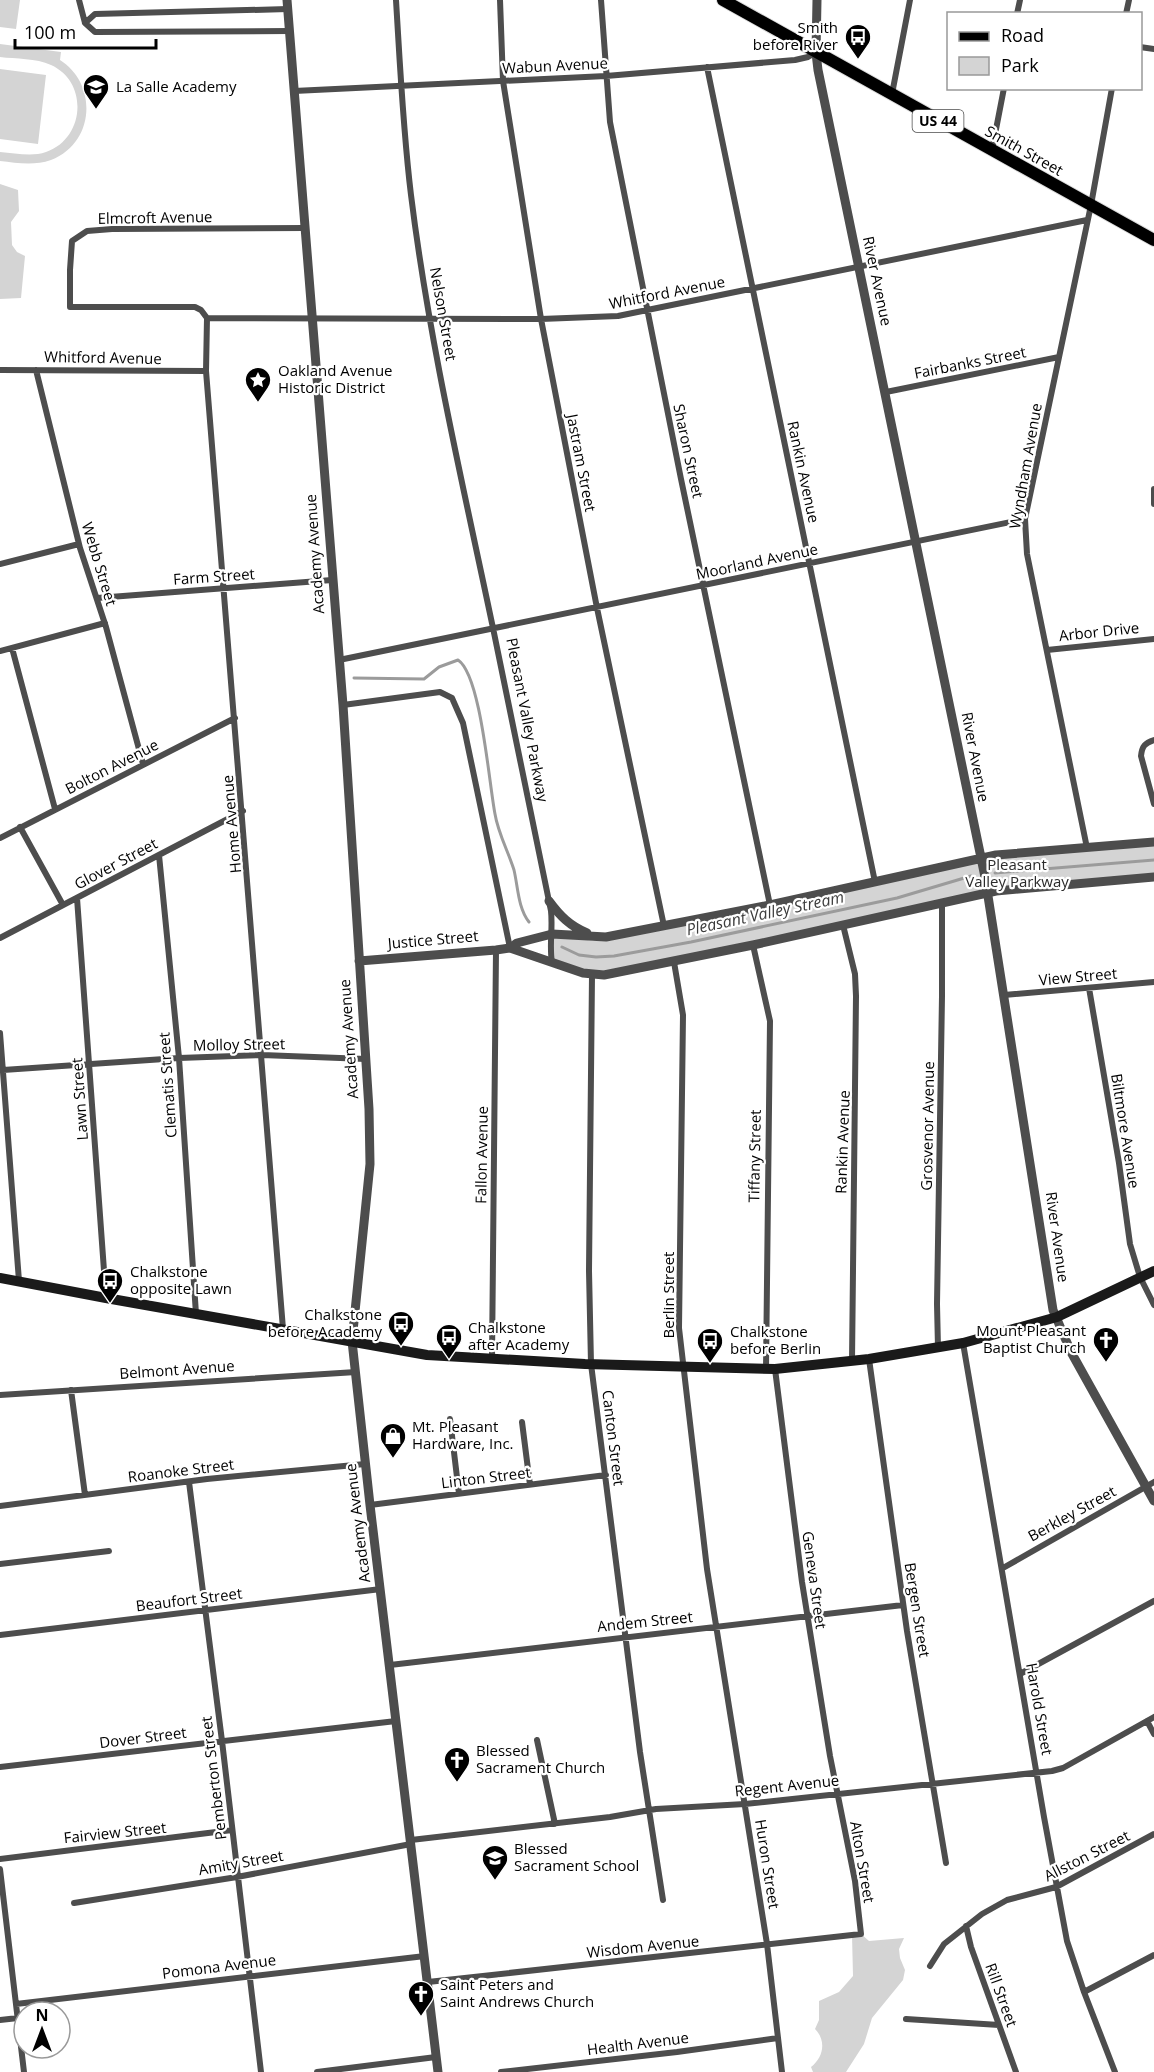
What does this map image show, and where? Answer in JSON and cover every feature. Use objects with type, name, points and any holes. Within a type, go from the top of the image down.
[{"type":"main road","name":"Smith Street","points":[[723,0],[1154,240]]},
{"type":"main road","points":[[0,1278],[106,1299],[427,1355],[591,1364],[770,1369],[869,1359],[963,1343],[1057,1317],[1154,1271]]},
{"type":"street","points":[[79,0],[86,23],[95,32],[290,31]]},
{"type":"street","name":"Nelson Street","points":[[396,0],[411,195],[457,462],[493,629]]},
{"type":"street","name":"Jastram Street","points":[[500,0],[504,81],[541,319],[597,608],[664,926]]},
{"type":"street","name":"Sharon Street","points":[[601,0],[610,122],[770,905]]},
{"type":"street","name":"River Avenue","points":[[817,0],[816,53],[988,893],[1053,1310],[1071,1352],[1150,1484],[1154,1501]]},
{"type":"street","points":[[892,95],[910,0]]},
{"type":"street","points":[[86,23],[95,14],[288,5]]},
{"type":"street","name":"Academy Avenue","points":[[288,5],[343,705],[366,1059],[370,1164],[352,1341],[438,2072]]},
{"type":"street","name":"Wabun Avenue","points":[[294,91],[606,75],[800,59],[816,53]]},
{"type":"street","name":"Rankin Avenue","points":[[707,67],[875,882]]},
{"type":"street","points":[[992,150],[1004,90]]},
{"type":"street","name":"Wyndham Avenue","points":[[1087,848],[1027,554],[1025,519],[1088,220],[1112,90]]},
{"type":"street","name":"Whitford Avenue","points":[[207,318],[541,319],[618,316],[1088,220]]},
{"type":"street","name":"Elmcroft Avenue","points":[[207,318],[201,310],[195,308],[70,307],[72,241],[87,231],[112,229],[305,228]]},
{"type":"street","name":"Home Avenue","points":[[207,318],[206,371],[284,1329]]},
{"type":"street","name":"Fairbanks Street","points":[[886,392],[1059,357]]},
{"type":"street","name":"Whitford Avenue","points":[[0,370],[206,371]]},
{"type":"street","name":"Webb Street","points":[[36,370],[80,544],[105,623],[143,764]]},
{"type":"street","points":[[1154,489],[1154,504]]},
{"type":"street","name":"Moorland Avenue","points":[[493,629],[1025,519]]},
{"type":"street","points":[[0,564],[80,544]]},
{"type":"street","name":"Farm Street","points":[[96,598],[332,579]]},
{"type":"street","points":[[0,651],[105,623]]},
{"type":"street","name":"Pleasant Valley Parkway","points":[[339,660],[493,629],[549,902],[552,963]]},
{"type":"street","name":"Arbor Drive","points":[[1047,650],[1154,639]]},
{"type":"street","points":[[12,648],[55,809]]},
{"type":"street","points":[[343,705],[440,692],[452,698],[463,723],[510,948]]},
{"type":"street","name":"Bolton Avenue","points":[[0,838],[236,718]]},
{"type":"street","points":[[1154,740],[1146,742],[1141,748],[1141,756],[1154,804]]},
{"type":"street","name":"Glover Street","points":[[0,938],[243,811]]},
{"type":"street","points":[[20,827],[63,905]]},
{"type":"street","points":[[510,948],[517,943],[552,934],[565,933],[606,938],[770,905],[996,855],[1154,842]]},
{"type":"street","name":"Clematis Street","points":[[159,855],[179,1058],[196,1314]]},
{"type":"street","points":[[510,948],[592,975],[616,974],[988,893],[1154,877]]},
{"type":"street","name":"Lawn Street","points":[[77,898],[106,1299]]},
{"type":"street","points":[[549,902],[558,915],[568,923],[598,937]]},
{"type":"street","name":"Grosvenor Avenue","points":[[938,1348],[942,904]]},
{"type":"street","name":"Rankin Avenue","points":[[843,925],[855,974],[856,996],[852,1361]]},
{"type":"street","name":"Tiffany Street","points":[[753,945],[770,1020],[770,1369]]},
{"type":"street","name":"Justice Street","points":[[359,962],[510,948]]},
{"type":"street","name":"Fallon Avenue","points":[[492,1359],[496,950]]},
{"type":"street","name":"Berlin Street","points":[[674,962],[683,1015],[679,1328],[715,1626]]},
{"type":"street","name":"Canton Street","points":[[592,975],[588,1271],[591,1364],[640,1752],[663,1900]]},
{"type":"street","name":"View Street","points":[[1004,995],[1154,982]]},
{"type":"street","name":"Biltmore Avenue","points":[[1089,988],[1119,1163],[1130,1244],[1140,1277],[1154,1305]]},
{"type":"street","points":[[0,1033],[20,1281]]},
{"type":"street","name":"Molloy Street","points":[[3,1070],[179,1058],[262,1055],[366,1059]]},
{"type":"street","name":"Harold Street","points":[[963,1343],[1067,1941],[1115,2072]]},
{"type":"street","name":"Bergen Street","points":[[869,1359],[903,1605],[946,1863]]},
{"type":"street","name":"Geneva Street","points":[[770,1369],[807,1616],[838,1793]]},
{"type":"street","name":"Belmont Avenue","points":[[0,1395],[356,1372]]},
{"type":"street","points":[[72,1390],[85,1495]]},
{"type":"street","points":[[450,1419],[459,1494]]},
{"type":"street","points":[[522,1422],[530,1485]]},
{"type":"street","name":"Roanoke Street","points":[[0,1506],[189,1482],[365,1464]]},
{"type":"street","name":"Linton Street","points":[[370,1504],[606,1475]]},
{"type":"street","name":"Pemberton Street","points":[[189,1482],[261,2072]]},
{"type":"street","name":"Berkley Street","points":[[1003,1568],[1150,1484]]},
{"type":"street","points":[[0,1564],[109,1551]]},
{"type":"street","name":"Beaufort Street","points":[[0,1635],[381,1589]]},
{"type":"street","points":[[1020,1674],[1154,1600]]},
{"type":"street","name":"Andem Street","points":[[390,1665],[903,1605]]},
{"type":"street","name":"Huron Street","points":[[715,1626],[767,1944],[782,2072]]},
{"type":"street","name":"Regent Avenue","points":[[411,1842],[650,1811],[745,1804],[1063,1768],[1154,1717]]},
{"type":"street","name":"Dover Street","points":[[0,1767],[396,1721]]},
{"type":"street","points":[[1147,1721],[1154,1734]]},
{"type":"street","points":[[537,1740],[555,1824]]},
{"type":"street","name":"Alton Street","points":[[838,1793],[855,1881],[861,1934]]},
{"type":"street","name":"Fairview Street","points":[[0,1858],[232,1830]]},
{"type":"street","name":"Allston Street","points":[[930,1966],[944,1944],[966,1926],[1007,1900],[1056,1887],[1154,1834]]},
{"type":"street","name":"Amity Street","points":[[74,1903],[237,1877],[411,1842]]},
{"type":"street","points":[[0,1869],[16,2000]]},
{"type":"street","name":"Rill Street","points":[[966,1926],[971,1947],[1016,2072]]},
{"type":"street","name":"Wisdom Avenue","points":[[428,1982],[661,1958],[861,1934]]},
{"type":"street","points":[[0,1941],[8,1940]]},
{"type":"street","points":[[1084,1992],[1154,1955]]},
{"type":"street","name":"Pomona Avenue","points":[[48,2000],[424,1956]]},
{"type":"street","points":[[906,2019],[999,2025]]},
{"type":"street","name":"Health Avenue","points":[[501,2072],[699,2050],[778,2038]]},
{"type":"street","points":[[317,2072],[436,2057]]},
{"type":"green space","points":[[0,0],[20,0],[16,29],[0,27]]},
{"type":"green space","points":[[0,44],[61,52],[60,60],[72,70],[81,83],[86,113],[83,127],[76,141],[66,152],[51,160],[32,163],[0,161],[0,152],[35,154],[46,152],[59,145],[69,135],[75,123],[76,97],[72,84],[63,73],[51,65],[32,60],[0,57]]},
{"type":"green space","points":[[0,69],[46,75],[38,144],[0,139]]},
{"type":"green space","points":[[0,184],[18,190],[19,211],[11,222],[12,245],[17,252],[25,256],[21,298],[0,299]]},
{"type":"green space","name":"Pleasant Valley Parkway","points":[[1154,845],[1154,879],[988,893],[592,975],[552,963],[552,934],[593,941],[980,859]]},
{"type":"green space","points":[[860,1933],[869,1941],[904,1938],[899,1949],[905,1970],[903,1980],[872,2018],[864,2044],[846,2072],[813,2072],[811,2067],[818,2059],[822,2049],[821,2039],[815,2029],[819,2020],[819,2001],[839,1992],[853,1976],[852,1935]]},
{"type":"waterway","name":"Pleasant Valley Stream","points":[[354,678],[424,679],[439,667],[458,660],[466,670],[473,686],[483,731],[496,821],[514,870],[520,904],[529,922]]},
{"type":"waterway","name":"Pleasant Valley Stream","points":[[995,873],[1154,860]]},
{"type":"waterway","name":"Pleasant Valley Stream","points":[[562,947],[579,955],[614,956],[897,898],[971,876]]},
{"type":"place","name":"Smith before River","points":[[858,60]]},
{"type":"place","name":"La Salle Academy","points":[[96,110]]},
{"type":"place","name":"Oakland Avenue Historic District","points":[[258,403]]},
{"type":"place","name":"Chalkstone opposite Lawn","points":[[110,1304]]},
{"type":"place","name":"Chalkstone before Academy","points":[[401,1347]]},
{"type":"place","name":"Chalkstone after Academy","points":[[449,1360]]},
{"type":"place","name":"Mount Pleasant Baptist Church","points":[[1106,1363]]},
{"type":"place","name":"Chalkstone before Berlin","points":[[710,1364]]},
{"type":"place","name":"Mt. Pleasant Hardware, Inc.","points":[[393,1459]]},
{"type":"place","name":"Blessed Sacrament Church","points":[[457,1783]]},
{"type":"place","name":"Blessed Sacrament School","points":[[495,1881]]},
{"type":"place","name":"Saint Peters and Saint Andrews Church","points":[[421,2017]]}]
